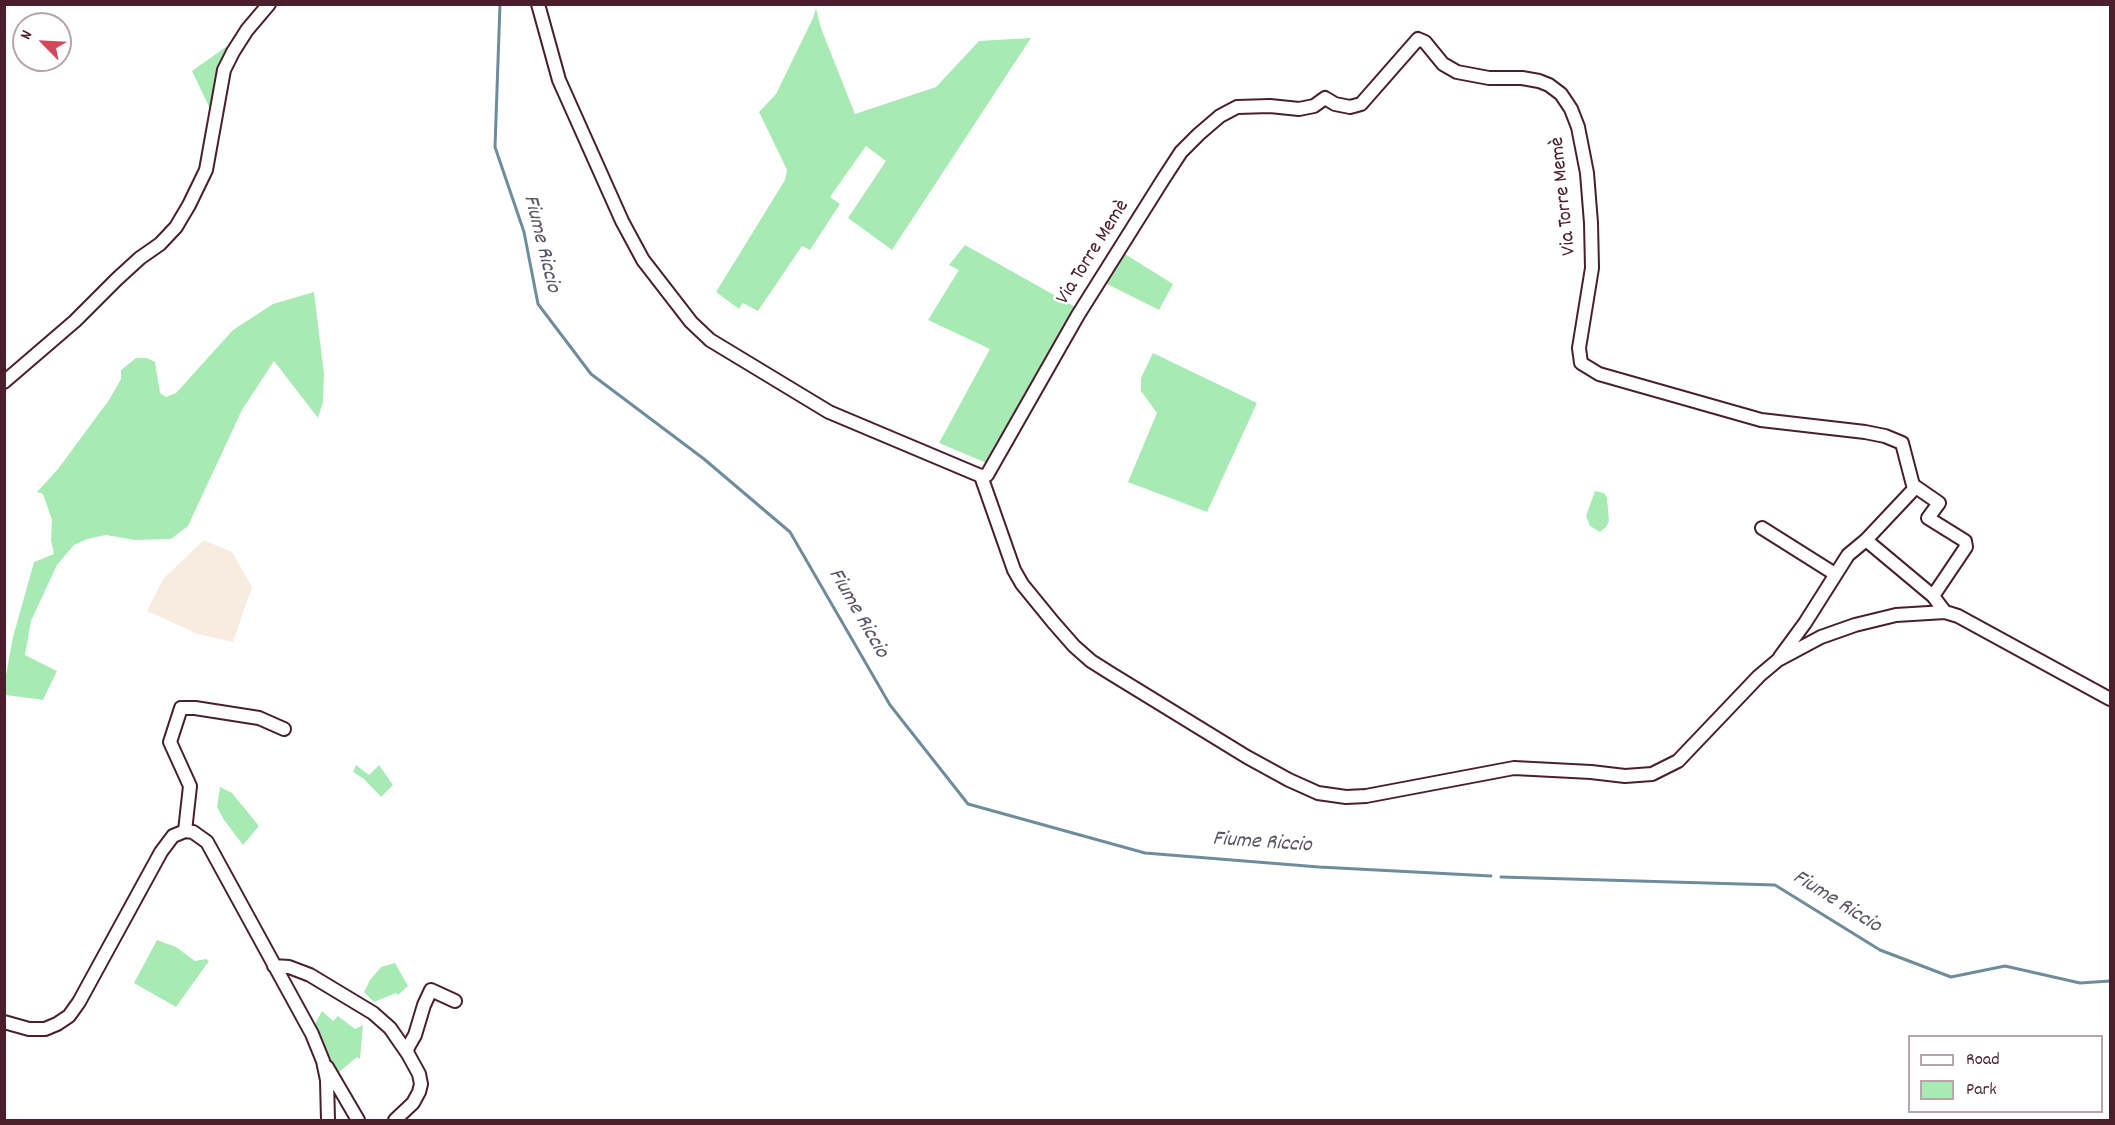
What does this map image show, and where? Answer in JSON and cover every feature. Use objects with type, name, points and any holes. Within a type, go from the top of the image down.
[{"type":"street","points":[[4,382],[75,321],[140,258],[160,244],[176,227],[206,170],[224,70],[247,30],[269,4]]},
{"type":"street","points":[[538,4],[559,80],[622,221],[644,260],[691,322],[710,340],[829,412],[981,476],[1014,570],[1022,584],[1074,646],[1110,674],[1246,757],[1318,793],[1332,796],[1366,796],[1514,768],[1582,771],[1625,776],[1652,774],[1678,761],[1759,676],[1778,660],[1821,637],[1855,625],[1896,615],[1945,612],[1970,621],[2110,699]]},
{"type":"street","name":"Via Torre Memè","points":[[981,476],[987,475],[1078,315],[1164,178],[1181,153],[1199,134],[1220,116],[1237,107],[1270,106],[1299,109],[1314,106],[1325,98],[1335,104],[1350,107],[1361,104],[1418,39],[1425,42],[1443,64],[1457,72],[1490,78],[1522,78],[1539,81],[1561,94],[1571,109],[1578,127],[1587,173],[1591,223],[1592,268],[1579,348],[1581,363],[1599,374],[1761,420],[1865,432],[1902,442],[1913,485]]},
{"type":"street","points":[[1778,660],[1805,623],[1848,555],[1866,540],[1914,489],[1913,485]]},
{"type":"street","points":[[1913,485],[1939,503],[1928,518],[1965,541],[1966,547],[1933,596]]},
{"type":"street","points":[[1762,528],[1835,574]]},
{"type":"street","points":[[1866,540],[1933,596],[1945,612]]},
{"type":"street","points":[[185,831],[190,786],[170,742],[181,708],[259,718],[284,729]]},
{"type":"street","points":[[4,1022],[29,1029],[45,1029],[69,1016],[79,1002],[161,852],[173,836],[185,831],[199,835],[207,842],[312,1034],[323,1061],[358,1120]]},
{"type":"street","points":[[274,966],[289,967],[310,975],[373,1013],[390,1028],[408,1054],[421,1084],[413,1103],[395,1120]]},
{"type":"street","points":[[408,1054],[408,1046],[415,1035],[431,990],[455,1001]]},
{"type":"street","points":[[323,1061],[328,1120]]},
{"type":"shaded area","points":[[204,540],[232,552],[252,587],[233,642],[198,634],[147,611],[163,579]]},
{"type":"green space","points":[[816,8],[821,28],[855,114],[936,87],[979,41],[1031,38],[892,250],[848,218],[886,161],[866,146],[830,197],[840,204],[810,250],[802,246],[758,311],[743,303],[739,309],[716,292],[785,180],[787,170],[759,112],[776,94]]},
{"type":"green space","points":[[227,46],[224,57],[214,117],[192,71]]},
{"type":"green space","points":[[965,245],[1079,309],[989,464],[939,443],[990,349],[928,320],[959,270],[949,265]]},
{"type":"green space","points":[[1120,251],[1173,284],[1159,310],[1101,281]]},
{"type":"green space","points":[[314,292],[324,374],[323,402],[318,418],[274,361],[242,410],[188,526],[171,539],[135,540],[106,535],[87,539],[74,545],[57,565],[31,621],[25,655],[57,671],[43,700],[6,695],[6,675],[13,637],[34,562],[54,554],[51,540],[52,520],[43,494],[37,492],[58,469],[109,400],[121,379],[121,370],[136,358],[147,358],[155,362],[160,393],[166,397],[176,393],[233,330],[273,304]]},
{"type":"green space","points":[[1153,353],[1257,403],[1207,512],[1128,482],[1157,413],[1141,391],[1141,378]]},
{"type":"green space","points":[[1595,491],[1604,493],[1607,498],[1609,521],[1600,532],[1590,526],[1586,516]]},
{"type":"green space","points":[[356,765],[369,775],[379,765],[393,785],[381,797],[364,779],[353,772]]},
{"type":"green space","points":[[220,787],[232,793],[259,826],[243,845],[217,807]]},
{"type":"green space","points":[[157,940],[176,947],[195,961],[206,959],[209,961],[176,1007],[134,983]]},
{"type":"green space","points":[[395,963],[408,986],[398,995],[396,993],[374,1002],[364,992],[370,980],[381,967]]},
{"type":"green space","points":[[322,1011],[333,1021],[338,1016],[355,1029],[363,1025],[360,1059],[357,1057],[338,1073],[313,1028]]},
{"type":"waterway","name":"Fiume Riccio","points":[[500,4],[495,147],[524,232],[538,304],[591,374],[704,459],[790,532],[890,705],[968,804],[1145,853],[1319,867],[1491,876]]},
{"type":"waterway","name":"Fiume Riccio","points":[[1501,877],[1775,885],[1880,950],[1951,977],[2005,966],[2080,983],[2110,981]]}]
